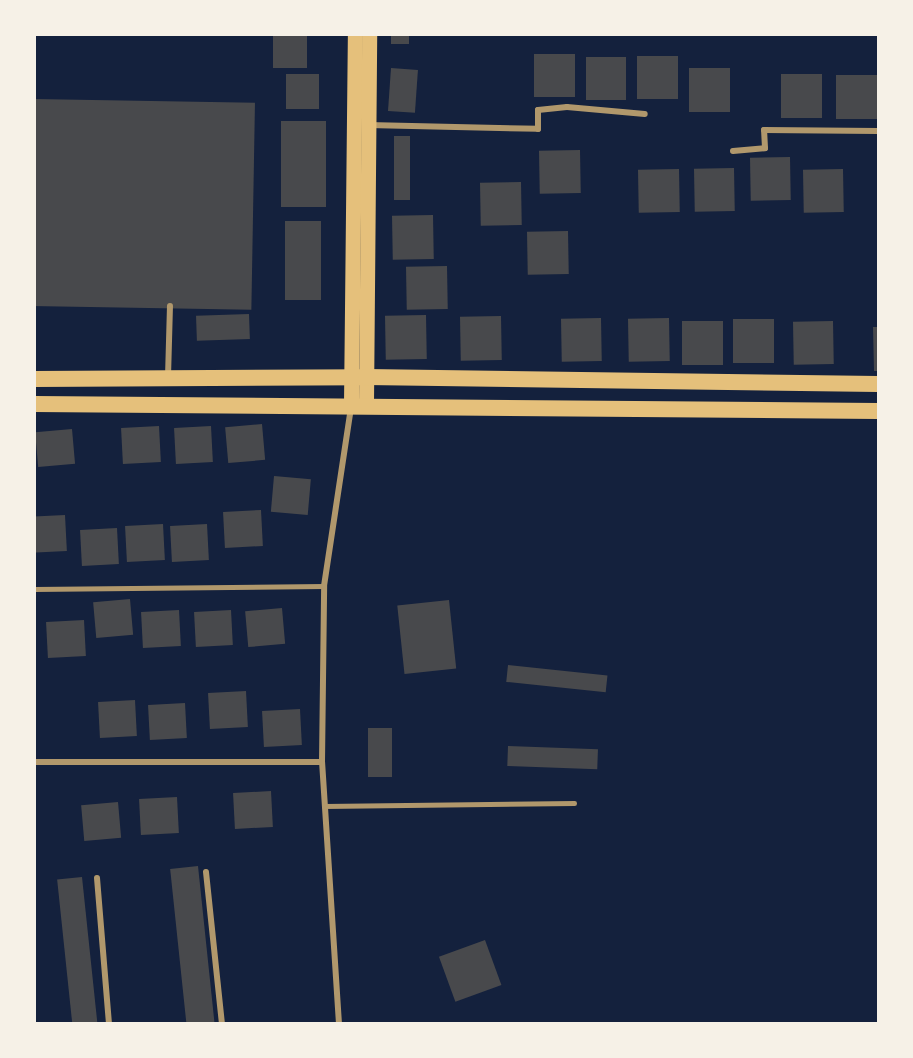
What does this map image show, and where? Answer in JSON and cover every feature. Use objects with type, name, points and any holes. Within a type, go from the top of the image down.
[{"type":"highway","points":[[34,379],[358,377],[879,384]]},
{"type":"highway","points":[[34,404],[358,404],[879,411]]},
{"type":"main road","points":[[355,34],[358,404]]},
{"type":"main road","points":[[358,377],[369,34]]},
{"type":"street","points":[[367,125],[538,129],[538,110],[567,107],[645,114]]},
{"type":"street","points":[[733,151],[765,148],[764,130],[879,131]]},
{"type":"street","points":[[168,378],[170,306]]},
{"type":"street","points":[[339,1023],[322,762],[324,586],[358,404]]},
{"type":"street","points":[[34,762],[322,762]]},
{"type":"street","points":[[206,872],[222,1023]]},
{"type":"street","points":[[96,878],[109,1023]]},
{"type":"lane","points":[[34,589],[324,586]]},
{"type":"lane","points":[[324,806],[574,803]]},
{"type":"building","points":[[273,34],[307,34],[307,68],[273,68]]},
{"type":"building","points":[[391,34],[409,34],[409,44],[391,44]]},
{"type":"building","points":[[534,54],[575,54],[575,97],[534,97]]},
{"type":"building","points":[[637,56],[678,56],[678,99],[637,99]]},
{"type":"building","points":[[586,57],[626,57],[626,100],[586,100]]},
{"type":"building","points":[[391,68],[418,70],[415,113],[388,111]]},
{"type":"building","points":[[689,68],[730,68],[730,112],[689,112]]},
{"type":"building","points":[[286,74],[319,74],[319,109],[286,109]]},
{"type":"building","points":[[781,74],[822,74],[822,118],[781,118]]},
{"type":"building","points":[[836,75],[877,75],[877,119],[836,119]]},
{"type":"building","points":[[34,99],[255,103],[251,310],[34,306]]},
{"type":"building","points":[[281,121],[326,121],[326,207],[281,207]]},
{"type":"building","points":[[394,136],[410,136],[410,200],[394,200]]},
{"type":"building","points":[[580,150],[581,193],[540,194],[539,151]]},
{"type":"building","points":[[790,157],[791,200],[751,201],[750,158]]},
{"type":"building","points":[[734,168],[735,211],[695,212],[694,169]]},
{"type":"building","points":[[679,169],[680,212],[639,213],[638,170]]},
{"type":"building","points":[[843,169],[844,212],[804,213],[803,170]]},
{"type":"building","points":[[521,182],[522,225],[481,226],[480,183]]},
{"type":"building","points":[[433,215],[434,259],[393,260],[392,216]]},
{"type":"building","points":[[285,221],[321,221],[321,300],[285,300]]},
{"type":"building","points":[[568,231],[569,274],[528,275],[527,232]]},
{"type":"building","points":[[447,266],[448,309],[407,310],[406,267]]},
{"type":"building","points":[[249,314],[250,339],[197,341],[196,316]]},
{"type":"building","points":[[426,315],[427,359],[386,360],[385,316]]},
{"type":"building","points":[[501,316],[502,360],[461,361],[460,317]]},
{"type":"building","points":[[601,318],[602,361],[562,362],[561,319]]},
{"type":"building","points":[[669,318],[670,361],[629,362],[628,319]]},
{"type":"building","points":[[733,319],[774,319],[774,363],[733,363]]},
{"type":"building","points":[[682,321],[723,321],[723,365],[682,365]]},
{"type":"building","points":[[833,321],[834,364],[794,365],[793,322]]},
{"type":"building","points":[[873,327],[878,327],[878,371],[874,371]]},
{"type":"building","points":[[262,424],[265,460],[228,463],[225,427]]},
{"type":"building","points":[[159,426],[161,462],[123,464],[121,428]]},
{"type":"building","points":[[211,426],[213,462],[176,464],[174,428]]},
{"type":"building","points":[[72,429],[75,464],[38,467],[35,432]]},
{"type":"building","points":[[274,476],[311,479],[308,515],[271,512]]},
{"type":"building","points":[[261,510],[263,546],[225,548],[223,512]]},
{"type":"building","points":[[65,515],[67,551],[36,553],[34,517]]},
{"type":"building","points":[[163,524],[165,560],[127,562],[125,526]]},
{"type":"building","points":[[207,524],[209,560],[172,562],[170,526]]},
{"type":"building","points":[[117,528],[119,564],[82,566],[80,530]]},
{"type":"building","points":[[130,599],[133,635],[96,638],[93,602]]},
{"type":"building","points":[[449,600],[456,669],[404,674],[397,605]]},
{"type":"building","points":[[282,608],[285,644],[248,647],[245,611]]},
{"type":"building","points":[[179,610],[181,646],[143,648],[141,612]]},
{"type":"building","points":[[231,610],[233,645],[196,647],[194,612]]},
{"type":"building","points":[[84,620],[86,656],[48,658],[46,622]]},
{"type":"building","points":[[508,665],[607,675],[606,692],[506,682]]},
{"type":"building","points":[[246,691],[248,727],[210,729],[208,693]]},
{"type":"building","points":[[135,700],[137,736],[100,738],[98,702]]},
{"type":"building","points":[[185,703],[187,738],[150,740],[148,705]]},
{"type":"building","points":[[300,709],[302,745],[264,747],[262,711]]},
{"type":"building","points":[[368,728],[392,728],[392,777],[368,777]]},
{"type":"building","points":[[508,746],[598,749],[597,769],[507,766]]},
{"type":"building","points":[[271,791],[273,827],[235,829],[233,793]]},
{"type":"building","points":[[177,797],[179,833],[141,835],[139,799]]},
{"type":"building","points":[[118,802],[121,838],[84,841],[81,805]]},
{"type":"building","points":[[198,866],[215,1024],[186,1024],[170,869]]},
{"type":"building","points":[[82,877],[97,1024],[72,1024],[57,880]]},
{"type":"building","points":[[485,940],[501,985],[455,1002],[439,957]]}]
